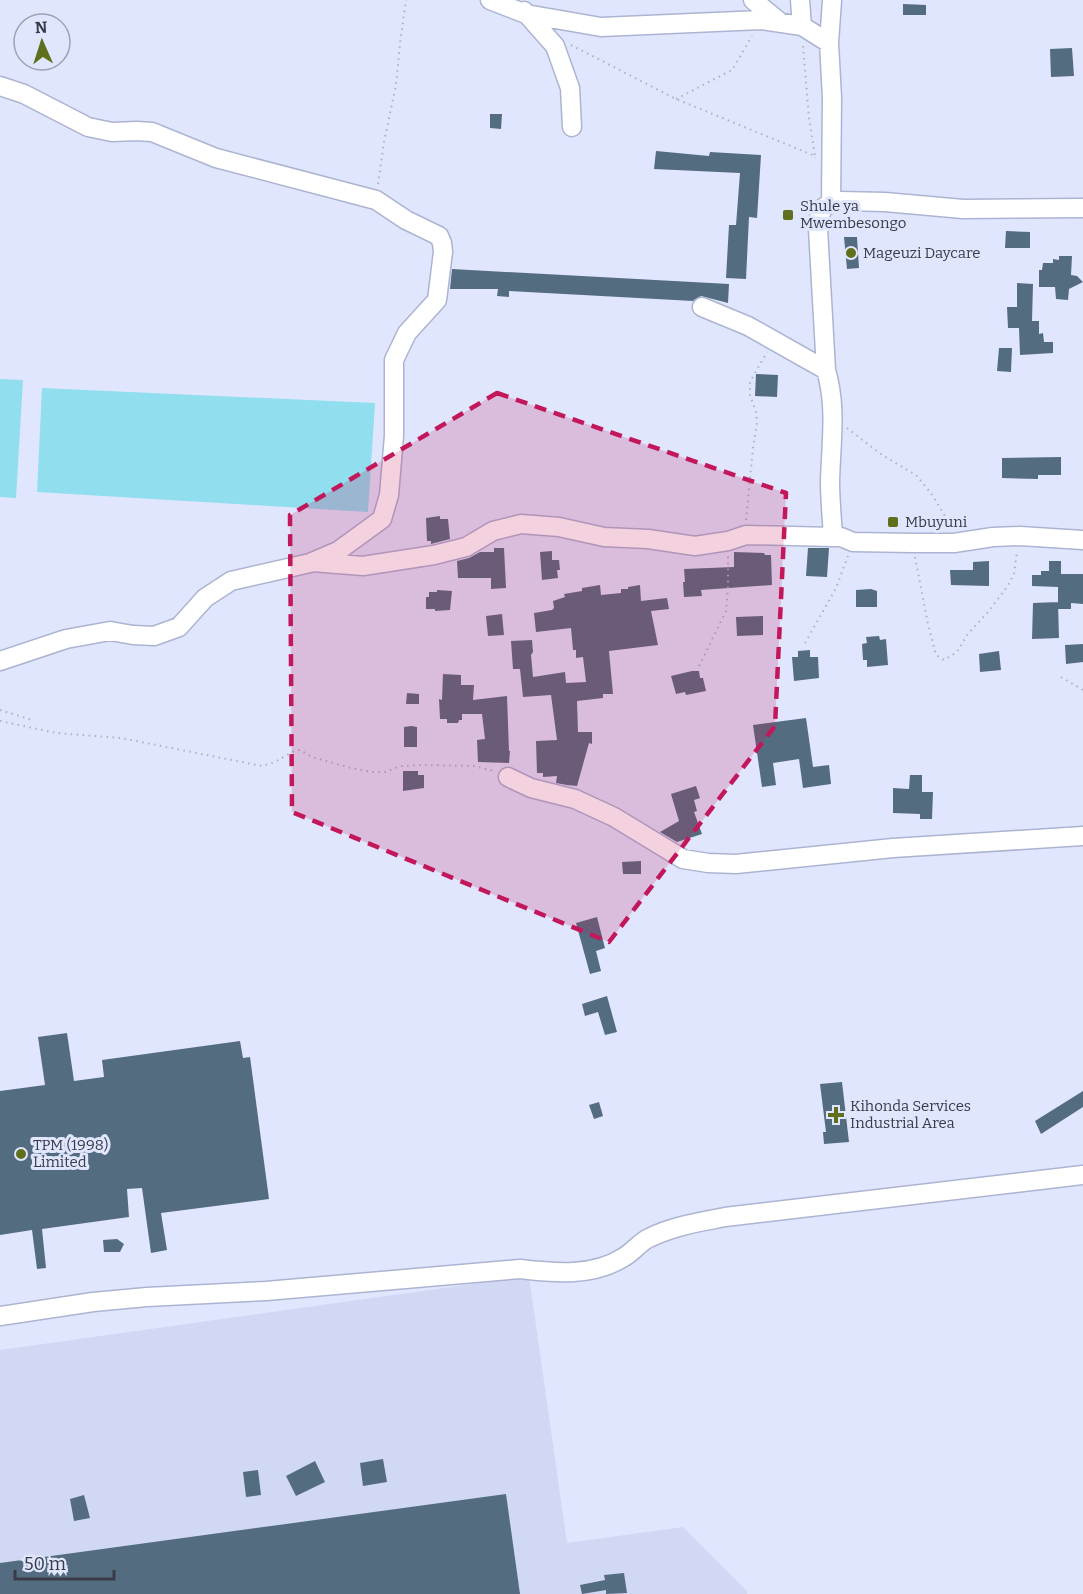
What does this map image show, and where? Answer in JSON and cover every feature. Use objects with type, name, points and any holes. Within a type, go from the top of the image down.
[{"type":"street","points":[[490,0],[601,27],[761,20],[802,26],[829,43]]},
{"type":"street","points":[[753,0],[781,23]]},
{"type":"street","points":[[800,0],[802,26]]},
{"type":"street","points":[[831,203],[832,98],[829,43],[832,0]]},
{"type":"street","points":[[522,7],[555,46],[570,88],[572,127]]},
{"type":"street","points":[[0,86],[24,94],[88,127],[112,132],[137,130],[152,132],[216,158],[376,200],[391,211],[435,234],[441,239],[443,252],[439,294],[434,304],[407,333],[394,360],[394,436],[389,495],[382,519],[338,550],[312,562],[231,581],[205,598],[179,627],[154,636],[110,631],[66,639],[0,661]]},
{"type":"street","points":[[833,537],[830,481],[833,410],[826,370],[818,229],[822,211],[831,203],[841,201],[963,208],[1083,208]]},
{"type":"street","points":[[702,307],[748,326],[826,370]]},
{"type":"street","points":[[312,562],[363,566],[434,555],[466,547],[493,531],[521,524],[559,527],[604,537],[648,539],[695,546],[728,542],[746,535],[841,537],[853,542],[913,543],[954,543],[993,537],[1020,536],[1083,540]]},
{"type":"street","points":[[508,777],[531,788],[574,799],[614,817],[683,859],[708,863],[736,864],[893,848],[1083,836]]},
{"type":"street","points":[[0,1316],[93,1302],[147,1297],[266,1291],[520,1269],[552,1273],[591,1270],[624,1257],[647,1239],[674,1228],[725,1217],[1083,1175]]},
{"type":"path","points":[[376,200],[384,142],[396,85],[399,43],[406,0]]},
{"type":"path","points":[[676,99],[732,69],[761,20]]},
{"type":"path","points":[[802,26],[808,118],[817,167]]},
{"type":"path","points":[[568,44],[676,99],[815,156]]},
{"type":"path","points":[[746,535],[747,496],[757,423],[750,395],[750,382],[773,340]]},
{"type":"path","points":[[833,410],[846,427],[873,448],[916,475],[931,493],[941,512],[950,520],[963,526]]},
{"type":"path","points":[[913,543],[936,655],[944,660],[957,652],[967,635],[1007,587],[1014,574],[1020,536]]},
{"type":"path","points":[[699,666],[726,610],[728,542]]},
{"type":"path","points":[[805,643],[836,588],[853,542]]},
{"type":"path","points":[[1060,677],[1083,690]]},
{"type":"path","points":[[0,710],[32,720]]},
{"type":"path","points":[[0,722],[56,733],[120,738],[262,766],[300,750],[312,757],[372,772],[386,772],[400,766],[474,766],[508,777]]},
{"type":"highlighted area","points":[[497,393],[786,493],[775,726],[609,942],[292,812],[290,515]]},
{"type":"shaded area","points":[[529,1276],[567,1543],[683,1527],[747,1591],[747,1594],[0,1594],[0,1350]]},
{"type":"water","points":[[0,379],[23,380],[16,498],[0,497]]},
{"type":"water","points":[[42,388],[375,403],[368,512],[37,492]]},
{"type":"building","points":[[903,4],[926,5],[926,15],[903,15]]},
{"type":"building","points":[[1072,48],[1074,76],[1051,77],[1050,49]]},
{"type":"building","points":[[490,114],[502,114],[501,129],[490,128]]},
{"type":"building","points":[[656,151],[709,156],[710,152],[761,155],[757,218],[749,217],[746,279],[726,278],[729,225],[736,225],[740,173],[654,169]]},
{"type":"building","points":[[1006,231],[1030,232],[1030,248],[1005,248]]},
{"type":"building","points":[[844,237],[857,237],[859,268],[847,269]]},
{"type":"building","points":[[1059,256],[1072,256],[1071,275],[1077,276],[1083,282],[1069,289],[1068,300],[1056,299],[1055,287],[1039,287],[1039,270],[1042,270],[1043,263],[1053,263],[1053,259],[1059,260]]},
{"type":"building","points":[[452,269],[729,284],[728,303],[701,296],[693,301],[509,291],[509,297],[497,296],[498,289],[450,289]]},
{"type":"building","points":[[1017,283],[1033,284],[1032,321],[1039,321],[1039,334],[1043,333],[1044,342],[1053,342],[1053,353],[1020,355],[1019,328],[1008,328],[1007,307],[1017,307]]},
{"type":"building","points":[[999,348],[1012,348],[1011,372],[997,371]]},
{"type":"building","points":[[756,374],[778,375],[777,397],[755,396]]},
{"type":"building","points":[[1061,457],[1061,475],[1038,475],[1038,479],[1002,478],[1002,458]]},
{"type":"building","points":[[440,516],[440,519],[448,519],[450,539],[431,544],[431,541],[427,541],[426,518]]},
{"type":"building","points":[[494,548],[504,548],[506,588],[491,589],[491,578],[458,578],[457,561],[480,552],[494,552]]},
{"type":"building","points":[[808,548],[829,548],[827,577],[806,576]]},
{"type":"building","points":[[552,551],[552,560],[559,560],[558,578],[542,580],[540,552]]},
{"type":"building","points":[[734,552],[771,555],[772,585],[701,590],[702,596],[684,597],[684,569],[734,567]]},
{"type":"building","points":[[989,561],[989,586],[951,585],[950,570],[973,570],[973,562]]},
{"type":"building","points":[[1049,561],[1061,561],[1061,574],[1083,574],[1083,604],[1071,603],[1071,609],[1058,609],[1058,587],[1032,586],[1032,575],[1041,575],[1041,571],[1049,571]]},
{"type":"building","points":[[600,585],[601,595],[621,593],[621,589],[640,585],[641,601],[667,598],[669,609],[651,611],[658,645],[609,651],[613,694],[603,694],[603,698],[577,701],[578,732],[592,732],[592,744],[589,743],[577,786],[556,783],[557,776],[543,777],[543,773],[537,773],[536,741],[557,740],[551,695],[523,697],[520,669],[513,669],[511,641],[532,640],[533,677],[565,672],[566,683],[586,682],[583,657],[576,658],[576,650],[573,650],[571,628],[536,632],[534,613],[552,610],[553,601],[565,597],[564,594]]},
{"type":"building","points":[[437,590],[452,591],[450,610],[426,609],[426,597],[429,597],[429,592],[437,592]]},
{"type":"building","points":[[856,590],[877,591],[877,607],[856,607]]},
{"type":"building","points":[[1058,602],[1059,638],[1032,639],[1033,603]]},
{"type":"building","points":[[502,614],[504,635],[488,636],[486,616]]},
{"type":"building","points":[[763,616],[763,635],[737,636],[736,617]]},
{"type":"building","points":[[879,636],[880,640],[886,639],[888,665],[867,667],[867,660],[863,660],[862,644],[867,643],[866,637]]},
{"type":"building","points":[[1083,644],[1083,662],[1066,664],[1065,645]]},
{"type":"building","points":[[810,650],[810,657],[818,657],[819,678],[794,681],[792,657],[798,657],[798,651]]},
{"type":"building","points":[[999,651],[1001,670],[980,672],[979,654]]},
{"type":"building","points":[[699,671],[706,691],[686,695],[685,692],[676,694],[671,676]]},
{"type":"building","points":[[443,674],[461,675],[461,685],[474,685],[473,700],[507,696],[509,763],[478,762],[477,740],[485,739],[482,714],[462,714],[462,720],[458,723],[447,723],[447,719],[440,719],[439,699],[442,700]]},
{"type":"building","points":[[407,693],[419,694],[419,704],[406,704]]},
{"type":"building","points":[[806,718],[813,767],[829,765],[831,784],[803,788],[799,759],[773,763],[776,785],[762,787],[753,725]]},
{"type":"building","points":[[404,727],[417,727],[417,747],[404,747]]},
{"type":"building","points":[[403,771],[418,771],[418,775],[424,775],[424,788],[403,791]]},
{"type":"building","points":[[910,775],[922,775],[922,792],[933,792],[932,819],[920,819],[920,814],[893,813],[893,788],[909,789]]},
{"type":"building","points":[[696,786],[700,798],[694,800],[697,811],[694,812],[702,834],[677,842],[660,832],[679,821],[671,794]]},
{"type":"building","points":[[641,861],[641,874],[623,874],[622,862]]},
{"type":"building","points":[[597,917],[605,948],[596,951],[601,971],[590,974],[576,923]]},
{"type":"building","points":[[607,996],[617,1032],[605,1035],[598,1012],[585,1016],[582,1004]]},
{"type":"building","points":[[67,1033],[74,1081],[104,1077],[102,1060],[240,1041],[243,1058],[250,1057],[269,1199],[161,1213],[167,1250],[151,1253],[142,1188],[127,1189],[129,1217],[42,1229],[46,1268],[37,1269],[32,1230],[0,1235],[0,1091],[45,1085],[38,1037]]},
{"type":"building","points":[[842,1082],[849,1142],[824,1144],[823,1132],[826,1132],[820,1084]]},
{"type":"building","points":[[1083,1091],[1083,1107],[1041,1134],[1035,1121]]},
{"type":"building","points":[[599,1102],[603,1116],[594,1119],[589,1105]]},
{"type":"building","points":[[117,1239],[124,1244],[120,1252],[104,1252],[103,1240]]},
{"type":"building","points":[[383,1459],[387,1482],[363,1486],[360,1463]]},
{"type":"building","points":[[315,1461],[325,1482],[296,1496],[286,1476]]},
{"type":"building","points":[[258,1470],[261,1495],[246,1497],[243,1472]]},
{"type":"building","points":[[506,1494],[520,1594],[0,1594],[0,1563]]},
{"type":"building","points":[[84,1495],[90,1518],[74,1521],[70,1499]]},
{"type":"building","points":[[624,1573],[627,1593],[606,1594],[606,1590],[582,1594],[580,1585],[605,1580],[604,1575]]},
{"type":"place","name":"Shule ya Mwembesongo","points":[[788,215]]},
{"type":"place","name":"Mageuzi Daycare","points":[[851,253]]},
{"type":"place","name":"Mbuyuni","points":[[893,522]]},
{"type":"place","name":"Kihonda Services Industrial Area","points":[[836,1115]]},
{"type":"place","name":"TPM (1998) Limited","points":[[21,1154]]}]
